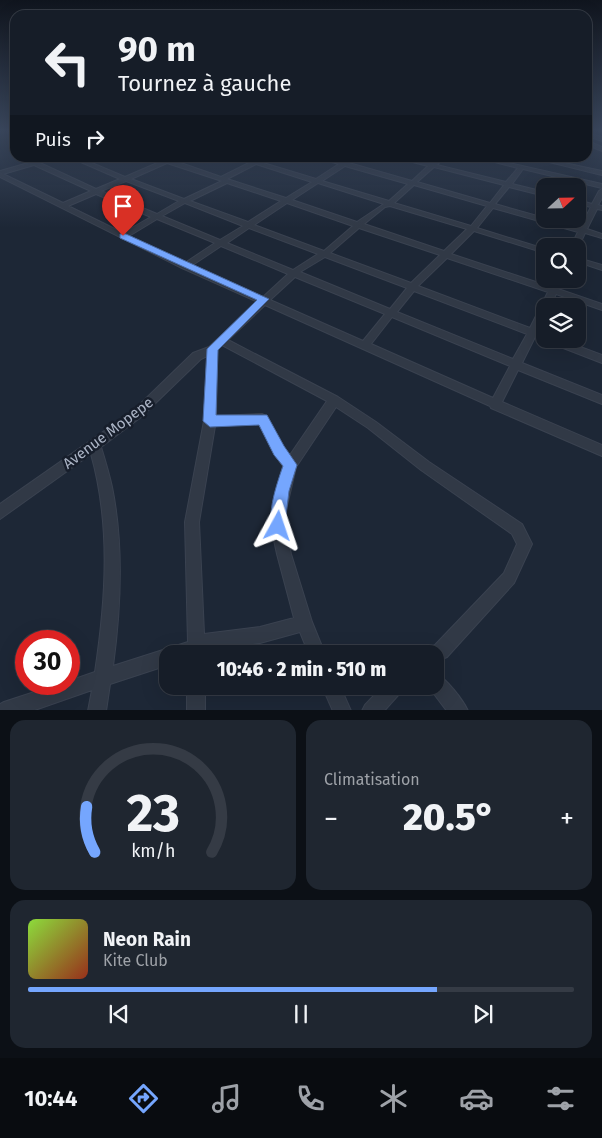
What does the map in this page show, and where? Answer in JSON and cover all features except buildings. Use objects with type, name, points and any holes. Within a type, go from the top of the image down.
[{"type":"street","points":[[0,174],[33,162]]},
{"type":"street","points":[[33,162],[96,192],[157,215],[602,400]]},
{"type":"street","points":[[86,162],[536,333]]},
{"type":"street","points":[[62,206],[164,162]]},
{"type":"street","points":[[179,162],[225,180],[602,307]]},
{"type":"street","points":[[123,236],[157,215],[257,162]]},
{"type":"street","points":[[257,162],[536,248]]},
{"type":"street","points":[[337,162],[602,236]]},
{"type":"street","points":[[185,266],[252,225],[347,162]]},
{"type":"street","points":[[421,162],[536,192]]},
{"type":"street","name":"Avenue Mopepe","points":[[0,512],[150,403],[197,356],[216,344],[295,272],[326,253],[358,225],[383,206],[389,204],[436,162]]},
{"type":"street","points":[[500,162],[602,186]]},
{"type":"street","points":[[554,162],[602,173]]},
{"type":"street","points":[[364,345],[413,286],[472,230],[522,167]]},
{"type":"street","points":[[0,174],[185,266],[264,299],[495,405],[602,451]]},
{"type":"street","points":[[579,238],[599,207],[602,191]]},
{"type":"street","points":[[586,204],[599,207]]},
{"type":"street","points":[[586,263],[602,268]]},
{"type":"street","points":[[495,405],[530,331],[553,290]]},
{"type":"street","points":[[197,645],[192,522],[210,421],[216,344],[334,400],[372,425],[425,466],[517,529],[525,544],[509,578],[444,645]]},
{"type":"street","points":[[573,348],[602,359]]},
{"type":"street","points":[[313,645],[304,623],[278,526],[282,491],[290,465],[334,400]]},
{"type":"street","points":[[210,421],[262,419],[279,450],[290,465]]},
{"type":"street","points":[[94,445],[106,489],[112,551],[112,610],[97,710]]},
{"type":"street","points":[[201,645],[203,642],[260,635],[304,623]]},
{"type":"street","points":[[4,710],[159,659]]},
{"type":"street","points":[[444,692],[459,710]]},
{"type":"street","points":[[196,695],[196,710]]},
{"type":"street","points":[[335,695],[342,710]]},
{"type":"street","points":[[372,710],[386,695]]},
{"type":"route","points":[[123,236],[185,266],[264,299],[212,349],[210,421],[262,419],[279,450],[290,465],[282,491],[278,526]]}]
